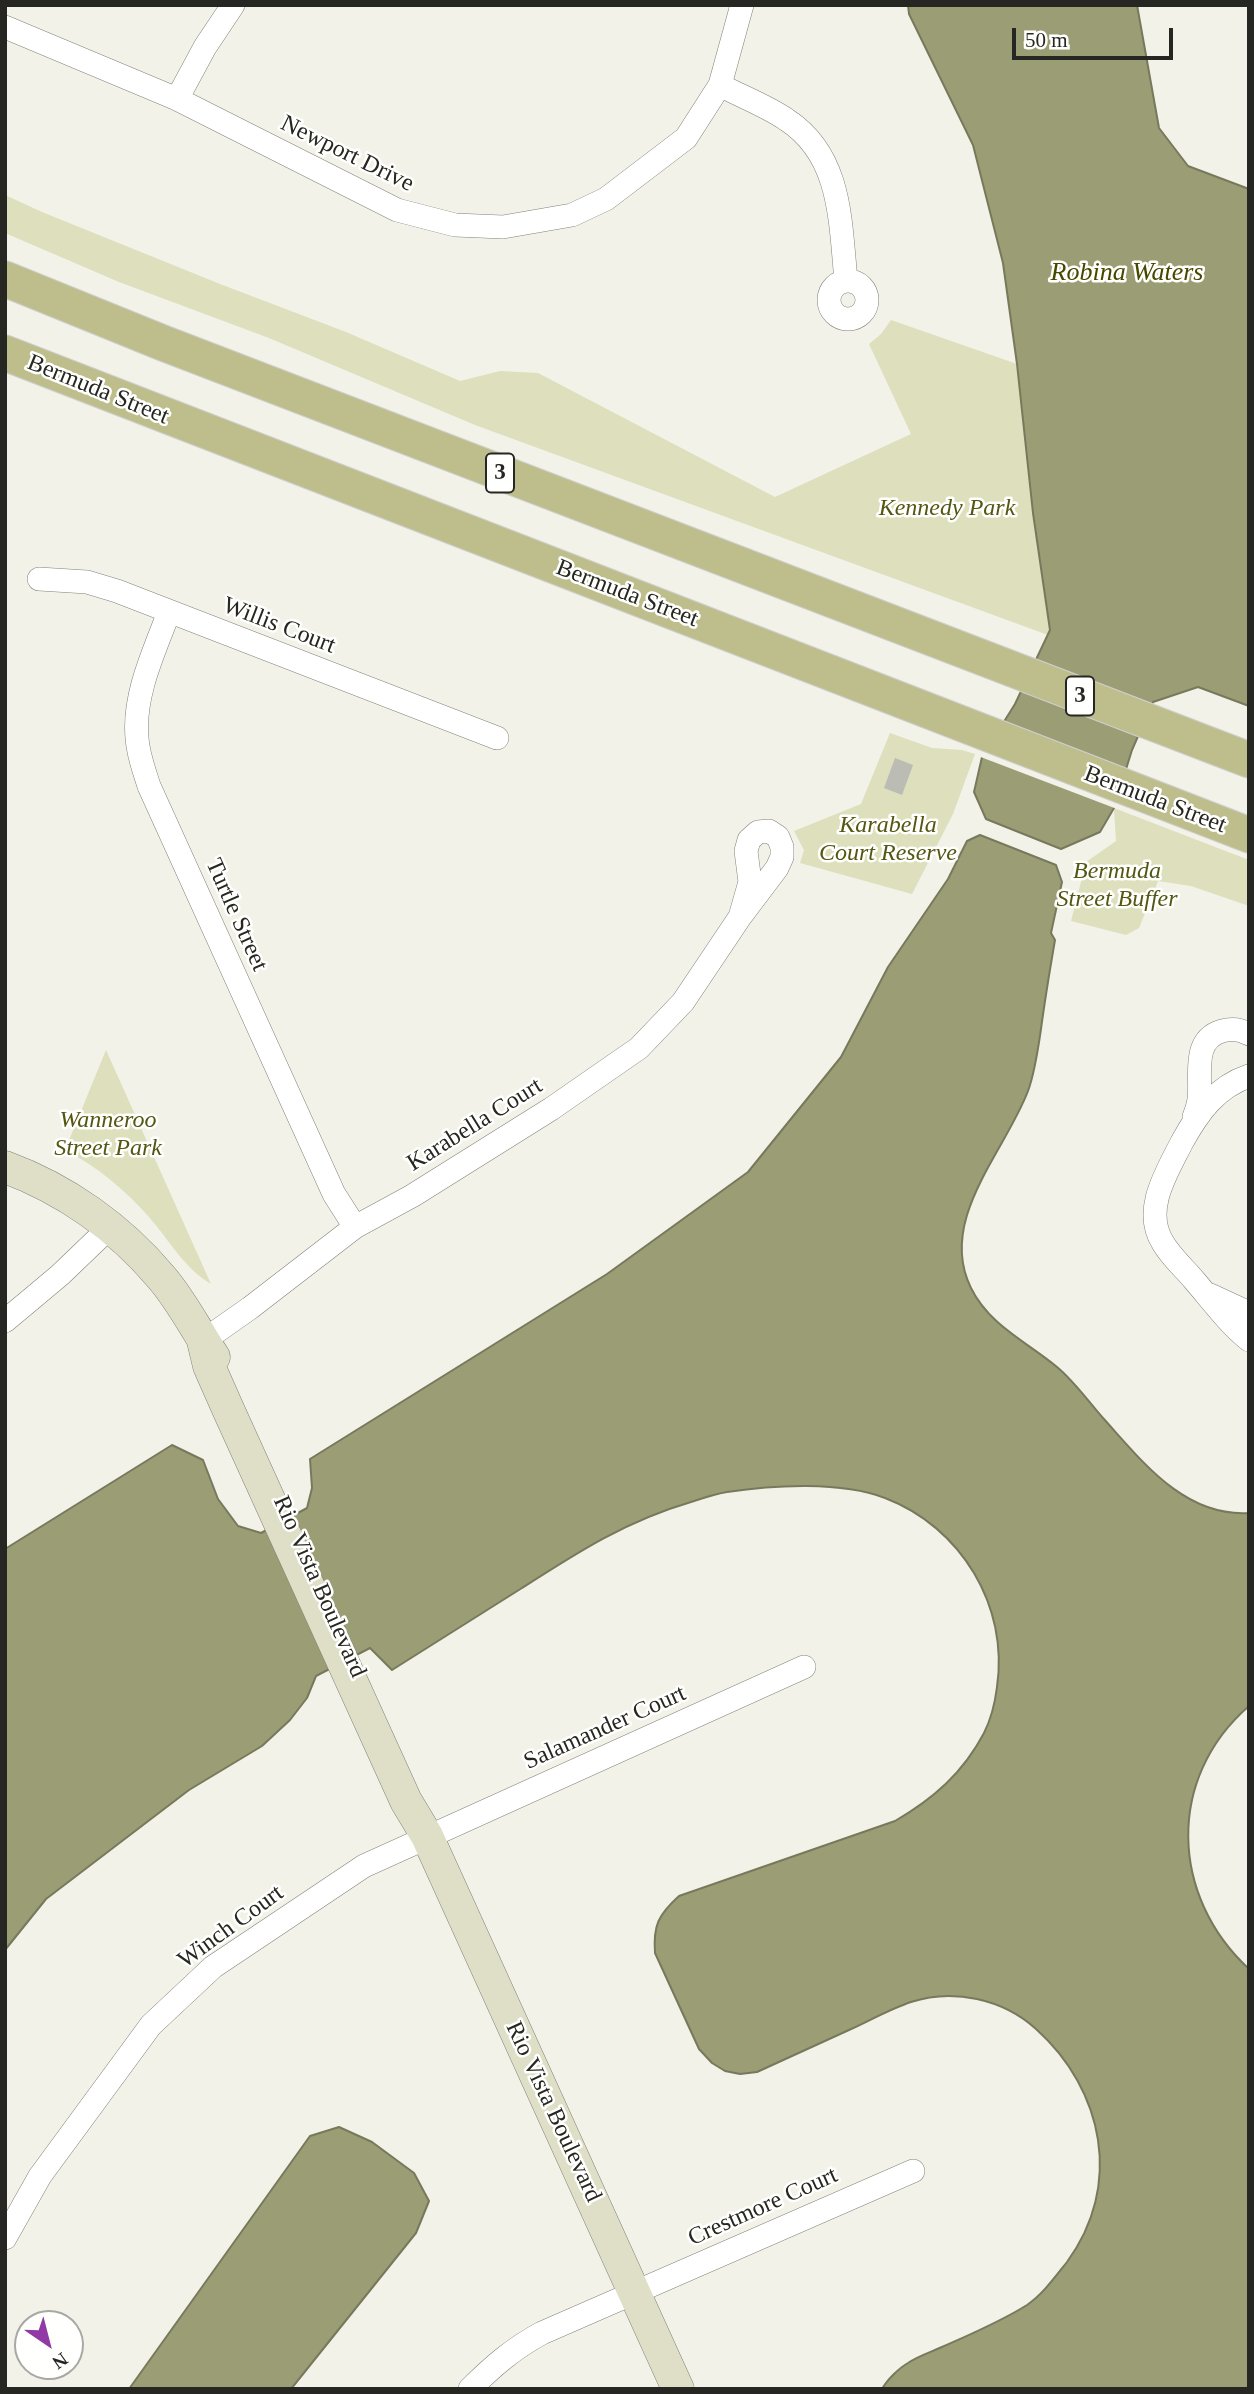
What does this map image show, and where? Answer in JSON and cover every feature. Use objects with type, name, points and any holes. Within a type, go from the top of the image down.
[{"type":"main road","name":"3","points":[[5,279],[176,348],[1249,760]]},
{"type":"main road","name":"Bermuda Street","points":[[5,353],[1249,835]]},
{"type":"street","points":[[177,99],[205,47],[233,5]]},
{"type":"street","name":"Newport Drive","points":[[5,27],[177,99],[397,211],[455,225],[503,227],[572,215],[606,199],[685,138],[720,85],[742,5]]},
{"type":"street","points":[[720,85],[786,118],[815,146],[826,163],[835,190],[846,280]]},
{"type":"street","name":"Willis Court","points":[[39,579],[87,582],[497,738]]},
{"type":"street","name":"Turtle Street","points":[[169,612],[143,681],[137,710],[136,736],[140,759],[149,786],[334,1195],[355,1227]]},
{"type":"street","name":"Karabella Court","points":[[203,1341],[355,1227],[412,1196],[551,1109],[639,1048],[683,1002],[740,917]]},
{"type":"street","points":[[1249,1034],[1230,1028],[1217,1032],[1205,1042],[1199,1057],[1199,1101],[1192,1123],[1156,1199],[1155,1216],[1162,1242],[1232,1326],[1249,1340]]},
{"type":"street","points":[[1203,1048],[1204,1067],[1209,1076],[1219,1083],[1240,1080]]},
{"type":"street","points":[[1192,1123],[1207,1102],[1240,1080]]},
{"type":"street","name":"Rio Vista Boulevard","points":[[5,1167],[45,1184],[79,1204],[136,1250],[162,1277],[218,1361],[277,1505],[349,1664],[406,1801],[427,1836],[678,2389]]},
{"type":"street","points":[[5,1321],[60,1275],[110,1227]]},
{"type":"street","points":[[1199,1286],[1214,1298],[1249,1312]]},
{"type":"street","name":"Salamander Court","points":[[427,1836],[804,1667]]},
{"type":"street","name":"Winch Court","points":[[5,2238],[40,2176],[151,2025],[213,1967],[364,1866],[427,1836]]},
{"type":"street","name":"Crestmore Court","points":[[470,2389],[518,2346],[567,2320],[913,2171]]},
{"type":"green space","name":"Kennedy Park","points":[[5,195],[220,284],[346,332],[460,381],[500,371],[538,373],[775,497],[911,434],[869,344],[891,320],[1017,364],[1033,513],[1050,630],[1048,635],[475,425],[269,338],[119,282],[5,233]]},
{"type":"green space","name":"Karabella Court Reserve","points":[[890,733],[932,748],[962,750],[975,754],[953,814],[912,894],[800,863],[804,850],[794,831],[861,804]]},
{"type":"green space","name":"Bermuda Street Buffer","points":[[1114,808],[1249,860],[1249,906],[1191,886],[1158,881],[1139,928],[1126,935],[1071,921],[1086,862],[1116,841]]},
{"type":"green space","name":"Wanneroo Street Park","points":[[106,1050],[211,1284],[185,1262],[149,1217],[121,1188],[65,1150]]},
{"type":"water","name":"Robina Waters","points":[[908,5],[1137,5],[1159,128],[1188,166],[1249,189],[1249,706],[1198,687],[1153,702],[1132,750],[1114,808],[1100,832],[1061,849],[986,819],[974,792],[982,757],[1015,704],[1050,630],[1003,263],[973,145],[909,14]]},
{"type":"water","points":[[980,835],[1056,865],[1062,882],[1051,933],[1055,940],[1030,1084],[1018,1114],[978,1187],[962,1237],[963,1263],[971,1288],[998,1323],[1069,1378],[1133,1452],[1166,1483],[1204,1506],[1226,1512],[1249,1513],[1249,1706],[1222,1735],[1203,1767],[1192,1802],[1188,1837],[1192,1873],[1204,1907],[1223,1940],[1249,1969],[1249,2389],[882,2389],[894,2374],[912,2361],[985,2328],[1033,2301],[1067,2262],[1085,2233],[1095,2202],[1100,2171],[1098,2140],[1090,2109],[1077,2080],[1059,2053],[1023,2019],[993,2004],[960,1996],[911,2002],[757,2072],[740,2074],[725,2071],[712,2063],[699,2049],[655,1953],[658,1922],[679,1896],[895,1821],[946,1784],[967,1761],[984,1733],[995,1699],[999,1657],[995,1627],[987,1599],[974,1573],[957,1549],[936,1528],[912,1511],[885,1498],[848,1489],[807,1486],[745,1490],[709,1496],[645,1518],[603,1539],[392,1670],[370,1648],[316,1676],[307,1698],[290,1720],[262,1746],[189,1790],[46,1899],[5,1950],[5,1549],[172,1445],[203,1460],[218,1499],[238,1526],[261,1533],[307,1508],[312,1488],[310,1459],[607,1274],[748,1172],[841,1057],[888,967],[948,879],[967,841]]},
{"type":"water","points":[[339,2127],[372,2142],[414,2173],[429,2201],[416,2233],[291,2389],[129,2389],[310,2136]]},
{"type":"pier","points":[[999,724],[1128,773],[1117,809],[978,756]]},
{"type":"building","points":[[895,758],[913,765],[902,795],[884,788]]}]
